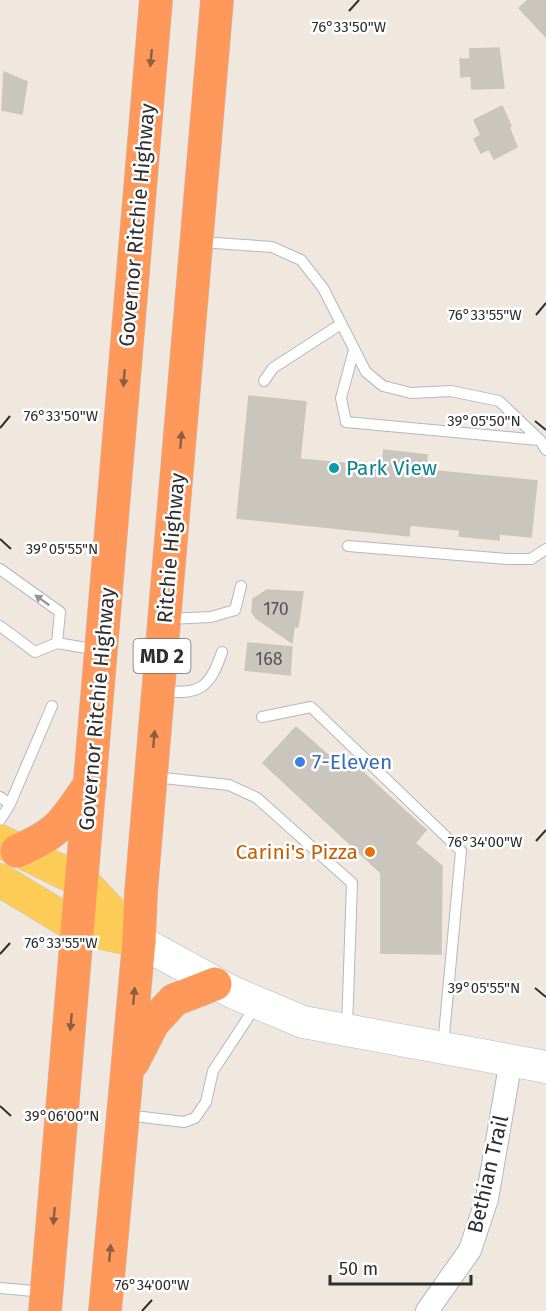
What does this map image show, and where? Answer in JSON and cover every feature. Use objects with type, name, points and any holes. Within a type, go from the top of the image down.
[{"type":"highway","name":"Governor Ritchie Highway","points":[[46,1302],[156,0]]},
{"type":"highway","name":"Ritchie Highway","points":[[105,1311],[139,941],[217,0]]},
{"type":"highway","points":[[8,846],[47,838],[65,821],[91,783]]},
{"type":"highway","points":[[126,1074],[153,1023],[174,1000],[215,984]]},
{"type":"main road","points":[[8,846],[83,882],[139,941]]},
{"type":"main road","points":[[0,880],[43,904],[79,928],[139,941]]},
{"type":"street","points":[[139,941],[215,984],[303,1022],[347,1032],[546,1067]]},
{"type":"street","name":"Bethian Trail","points":[[427,1311],[470,1250],[487,1199],[511,1060]]},
{"type":"lane","points":[[198,242],[272,247],[301,260],[323,288],[366,372],[383,386],[411,393],[451,391],[499,401],[540,441],[546,450]]},
{"type":"lane","points":[[264,381],[273,368],[341,324]]},
{"type":"lane","points":[[354,350],[340,398],[346,422],[540,441]]},
{"type":"lane","points":[[348,546],[507,560],[531,559],[546,549]]},
{"type":"lane","points":[[0,569],[60,612],[57,643]]},
{"type":"lane","points":[[165,620],[227,614],[238,606],[241,586]]},
{"type":"lane","points":[[0,626],[35,652],[57,643],[102,650]]},
{"type":"lane","points":[[159,691],[188,693],[199,689],[214,676],[222,651]]},
{"type":"lane","points":[[0,820],[10,804],[52,706]]},
{"type":"lane","points":[[262,717],[311,707],[461,851],[442,1048]]},
{"type":"lane","points":[[151,777],[229,784],[257,798],[352,884],[347,1032]]},
{"type":"lane","points":[[0,796],[10,804]]},
{"type":"lane","points":[[123,1115],[184,1122],[195,1118],[206,1102],[213,1071],[258,1004]]},
{"type":"lane","points":[[0,1288],[46,1302]]},
{"type":"building","points":[[528,0],[546,0],[546,37],[519,8]]},
{"type":"building","points":[[499,48],[504,88],[472,89],[471,76],[461,77],[460,59],[470,59],[470,49]]},
{"type":"building","points":[[4,72],[27,82],[22,114],[2,110]]},
{"type":"building","points":[[502,106],[517,147],[494,159],[489,149],[481,153],[474,139],[481,135],[474,120]]},
{"type":"building","name":"Park View","points":[[249,396],[306,402],[300,459],[382,467],[384,450],[427,455],[426,470],[537,481],[531,537],[499,534],[499,540],[459,536],[460,530],[410,525],[409,536],[237,518]]},
{"type":"building","points":[[267,590],[303,592],[298,627],[294,627],[292,643],[256,618],[252,612],[253,599]]},
{"type":"building","points":[[248,643],[292,647],[290,675],[245,670]]},
{"type":"building","points":[[296,727],[336,762],[342,753],[426,830],[415,843],[442,866],[441,954],[381,953],[381,873],[263,763]]},
{"type":"place","name":"Park View","points":[[334,468]]},
{"type":"place","name":"7-Eleven","points":[[300,762]]},
{"type":"place","name":"Carini's Pizza","points":[[370,852]]}]
